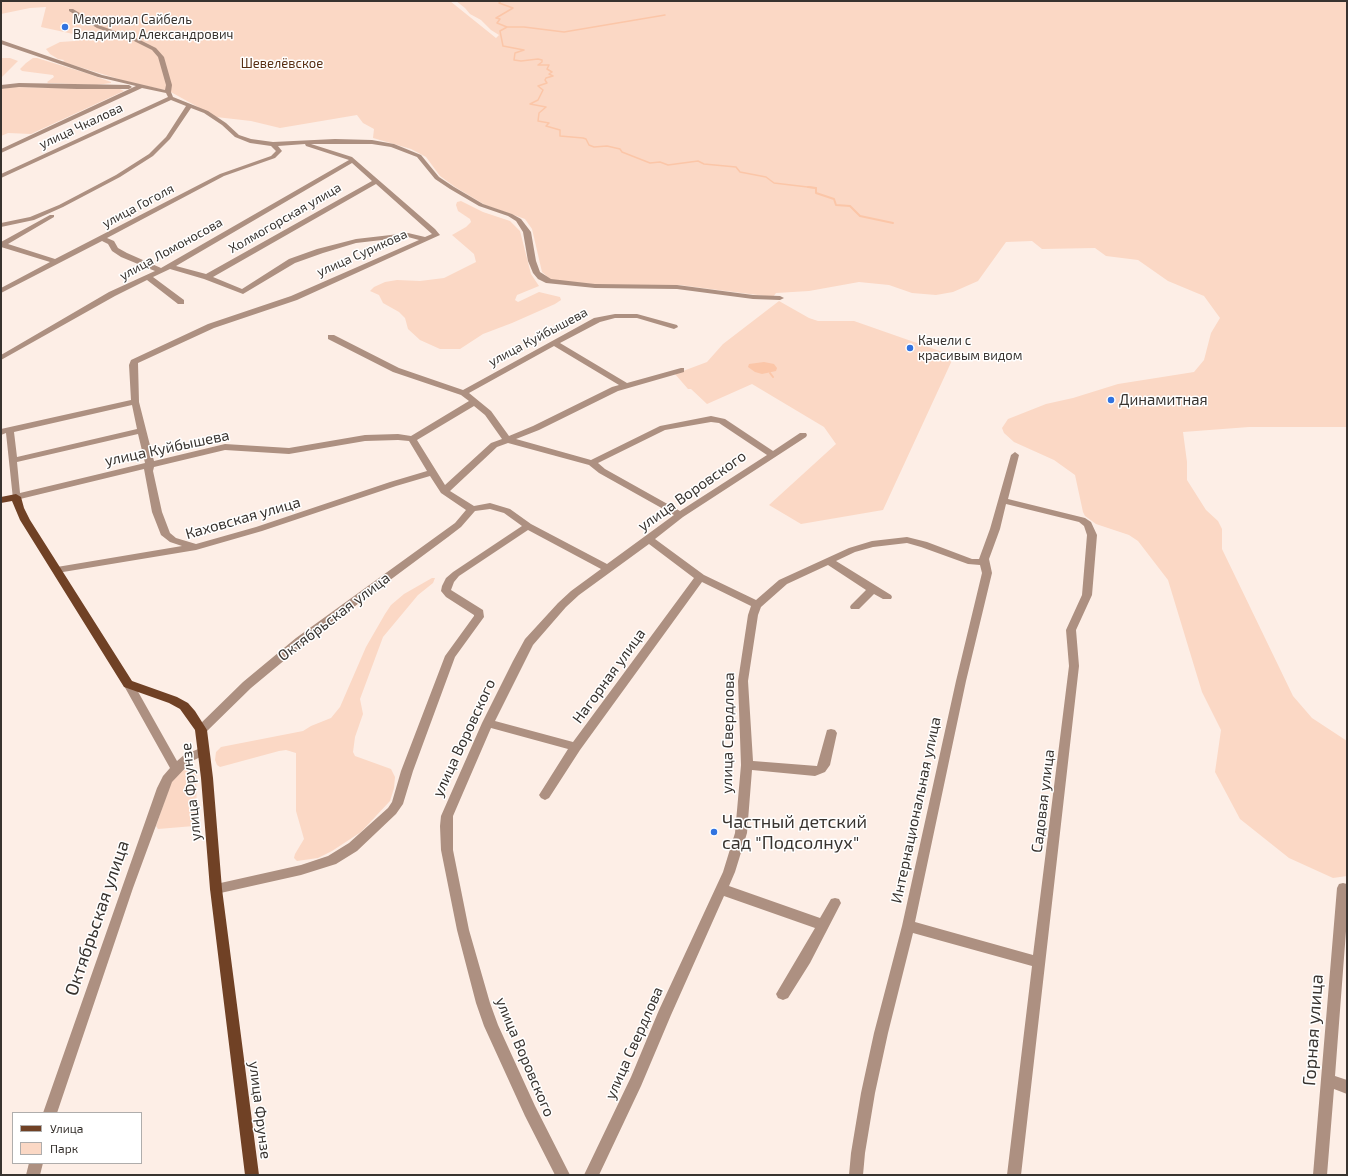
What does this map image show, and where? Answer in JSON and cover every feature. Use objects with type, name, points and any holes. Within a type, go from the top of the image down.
[{"type":"main road","name":"улица Куйбышева","points":[[1,500],[16,497]]},
{"type":"main road","points":[[16,497],[19,508],[25,520],[128,684]]},
{"type":"main road","name":"улица Фрунзе","points":[[128,684],[173,700],[184,706],[191,714],[200,730],[208,778],[216,889],[252,1175]]},
{"type":"street","points":[[71,10],[99,27],[136,40],[154,49],[161,57],[169,85],[169,95]]},
{"type":"street","points":[[1,42],[54,62],[169,95],[213,116],[241,138],[256,142],[273,144],[334,141],[372,142],[400,147],[419,156],[437,178],[452,188],[481,205],[510,215],[519,220],[527,232],[532,261],[537,273],[541,278],[549,281],[595,286],[677,286],[753,297],[780,298]]},
{"type":"street","points":[[1,87],[19,84],[108,88],[139,86]]},
{"type":"street","points":[[1,151],[139,86]]},
{"type":"street","name":"улица Чкалова","points":[[1,176],[169,95]]},
{"type":"street","points":[[1,225],[32,219],[61,206],[118,176],[155,152],[168,138],[190,105]]},
{"type":"street","points":[[301,143],[347,156],[433,230],[436,235],[424,240]]},
{"type":"street","name":"улица Гоголя","points":[[1,291],[213,179],[273,156],[279,151],[273,144]]},
{"type":"street","name":"улица Ломоносова","points":[[1,358],[112,294],[161,271],[352,161]]},
{"type":"street","name":"Холмогорская улица","points":[[207,277],[376,181]]},
{"type":"street","points":[[2,244],[47,220],[58,212],[61,206]]},
{"type":"street","name":"улица Сурикова","points":[[207,277],[243,292],[292,261],[320,251],[356,241],[408,235],[420,237],[424,240]]},
{"type":"street","points":[[102,238],[111,243],[115,249],[124,255],[161,271]]},
{"type":"street","name":"улица Сурикова","points":[[135,402],[132,366],[138,359],[211,326],[294,298],[424,240]]},
{"type":"street","points":[[2,244],[56,262]]},
{"type":"street","points":[[169,266],[207,277]]},
{"type":"street","points":[[148,277],[181,302]]},
{"type":"street","name":"улица Куйбышева","points":[[464,393],[476,385],[597,320],[615,316],[637,316],[674,327]]},
{"type":"street","points":[[331,337],[396,370],[464,393],[488,413],[502,435],[508,440],[592,463],[619,481],[680,515]]},
{"type":"street","points":[[555,342],[625,385]]},
{"type":"street","points":[[444,491],[490,447],[625,385],[681,370]]},
{"type":"street","points":[[16,497],[14,460],[6,431],[135,402],[150,465],[148,471],[158,512],[166,535],[173,540],[196,547]]},
{"type":"street","points":[[474,402],[412,439],[444,491],[472,509],[490,506],[498,507],[513,514],[528,526],[608,569]]},
{"type":"street","points":[[592,463],[663,428],[711,419],[722,421],[773,455]]},
{"type":"street","points":[[14,460],[142,430]]},
{"type":"street","name":"улица Воровского","points":[[563,1175],[530,1111],[491,1026],[463,930],[447,850],[447,816],[488,723],[518,661],[529,642],[566,601],[680,515],[803,435]]},
{"type":"street","name":"улица Куйбышева","points":[[16,497],[229,446],[289,451],[365,438],[398,437],[412,439]]},
{"type":"street","name":"Интернациональная улица","points":[[856,1175],[858,1153],[872,1078],[908,926],[961,681],[987,573],[984,557],[995,529],[1015,455]]},
{"type":"street","name":"Каховская улица","points":[[57,570],[196,547],[259,529],[394,484],[432,473]]},
{"type":"street","name":"Садовая улица","points":[[1002,500],[1078,518],[1088,524],[1092,535],[1087,595],[1071,630],[1074,666],[1014,1175]]},
{"type":"street","name":"Октябрьская улица","points":[[200,730],[247,685],[300,641],[445,535],[458,525],[472,509]]},
{"type":"street","points":[[216,889],[301,870],[332,860],[353,847],[392,811],[397,804],[407,771],[450,656],[479,617],[480,613],[450,596],[446,591],[446,586],[456,574],[528,526]]},
{"type":"street","points":[[649,539],[700,577],[757,605],[783,582],[852,550],[866,546],[907,540],[924,544],[971,562],[984,562]]},
{"type":"street","points":[[828,561],[887,597]]},
{"type":"street","name":"Нагорная улица","points":[[545,795],[576,747],[700,577]]},
{"type":"street","points":[[855,607],[873,589]]},
{"type":"street","name":"улица Свердлова","points":[[591,1175],[636,1081],[664,1014],[729,872],[741,833],[747,765],[743,681],[748,642],[753,615],[757,605]]},
{"type":"street","points":[[128,684],[176,769]]},
{"type":"street","points":[[488,723],[576,747]]},
{"type":"street","points":[[747,765],[815,772],[821,769],[824,765],[831,733]]},
{"type":"street","name":"Октябрьская улица","points":[[50,1112],[150,821],[168,779],[188,758],[203,751]]},
{"type":"street","name":"Горная улица","points":[[1320,1175],[1343,888]]},
{"type":"street","points":[[721,889],[823,925]]},
{"type":"street","points":[[783,994],[805,959],[835,903]]},
{"type":"street","points":[[908,926],[1039,962]]},
{"type":"street","points":[[1327,1080],[1347,1088]]},
{"type":"street","points":[[33,1175],[36,1164]]},
{"type":"green space","name":"Шевелёвское","points":[[1,1],[450,1],[496,38],[499,35],[491,30],[481,20],[470,14],[456,1],[1347,1],[1347,427],[1249,427],[1183,432],[1187,462],[1187,480],[1206,510],[1218,521],[1222,529],[1222,549],[1293,696],[1312,718],[1347,741],[1347,876],[1333,878],[1289,858],[1240,819],[1215,772],[1221,730],[1202,692],[1168,580],[1138,541],[1129,535],[1096,524],[1085,516],[1075,475],[1054,460],[1014,442],[1004,433],[1002,428],[1008,419],[1046,404],[1073,398],[1118,384],[1194,372],[1204,360],[1211,333],[1220,318],[1204,296],[1168,281],[1138,260],[1106,256],[1095,248],[1042,249],[1032,241],[1006,242],[978,281],[953,292],[936,295],[912,293],[889,285],[859,282],[809,291],[776,293],[773,297],[679,285],[611,286],[551,280],[542,272],[532,229],[525,219],[485,205],[455,187],[440,176],[426,157],[411,149],[373,138],[374,129],[363,123],[357,115],[280,128],[251,121],[216,117],[169,91],[125,81],[63,62],[64,60],[58,59],[50,54],[46,49],[60,42],[75,41],[78,35],[41,27],[46,7],[30,8],[1,14]]},
{"type":"green space","points":[[1,58],[10,58],[18,61],[1,78]]},
{"type":"green space","points":[[33,58],[86,73],[111,83],[96,85],[48,83],[47,82],[54,77],[53,75],[22,71],[20,69]]},
{"type":"green space","points":[[14,87],[120,89],[124,91],[31,134],[8,133],[1,136],[1,89]]},
{"type":"green space","points":[[461,201],[483,212],[510,221],[520,231],[531,274],[539,286],[517,295],[515,300],[518,302],[539,292],[560,297],[561,300],[512,323],[483,334],[460,349],[440,349],[420,340],[408,329],[405,318],[399,312],[383,303],[379,295],[370,291],[374,287],[385,282],[397,280],[420,281],[444,278],[476,262],[474,254],[452,235],[466,227],[471,222],[470,219],[458,211],[456,205],[457,202]]},
{"type":"green space","points":[[779,301],[809,318],[818,321],[854,321],[954,356],[883,510],[801,524],[769,505],[836,444],[824,427],[752,384],[707,404],[691,389],[688,389],[675,374],[707,362],[723,344]]},
{"type":"green space","points":[[432,578],[435,578],[433,583],[418,595],[383,637],[360,699],[363,714],[355,737],[353,752],[355,756],[391,769],[395,777],[394,788],[390,801],[361,832],[332,851],[318,858],[297,861],[294,858],[295,854],[304,839],[296,811],[296,753],[286,750],[279,751],[220,767],[217,765],[215,760],[216,752],[221,747],[303,731],[331,718],[340,707],[366,647],[391,605],[404,594]]},
{"type":"green space","points":[[183,770],[196,772],[197,823],[194,826],[158,829],[156,826],[174,774]]},
{"type":"shaded area","points":[[764,362],[774,364],[777,368],[776,371],[762,374],[755,372],[748,367],[749,364]]},
{"type":"waterway","points":[[501,1],[499,3],[513,8],[496,18],[500,19],[497,23],[507,27]]},
{"type":"waterway","points":[[507,27],[524,27],[564,32],[665,15]]},
{"type":"waterway","points":[[507,27],[500,31],[503,46],[524,50],[515,53],[514,60],[521,61],[538,59],[542,60],[542,62],[538,65],[549,65],[547,69],[552,72],[549,74],[553,76],[546,78],[545,80],[547,83],[538,86],[543,90],[538,100],[530,104],[546,107],[539,113],[538,121],[549,123],[546,126],[560,130],[560,136],[583,138],[586,139],[589,145],[594,147],[607,146],[620,149],[622,152],[650,163],[660,162],[668,165],[698,161],[704,164],[736,167],[740,172],[766,177],[774,183],[816,188]]},
{"type":"waterway","points":[[808,187],[816,188]]},
{"type":"waterway","points":[[816,188],[816,193],[834,199],[836,205],[850,206],[860,216],[893,223]]},
{"type":"waterway","points":[[770,373],[773,377]]},
{"type":"place","name":"Мемориал Сайбель Владимир Александрович","points":[[65,27]]},
{"type":"place","name":"Качели с красивым видом","points":[[910,348]]},
{"type":"place","name":"Динамитная","points":[[1111,400]]},
{"type":"place","name":"Частный детский сад \"Подсолнух\"","points":[[714,832]]}]
